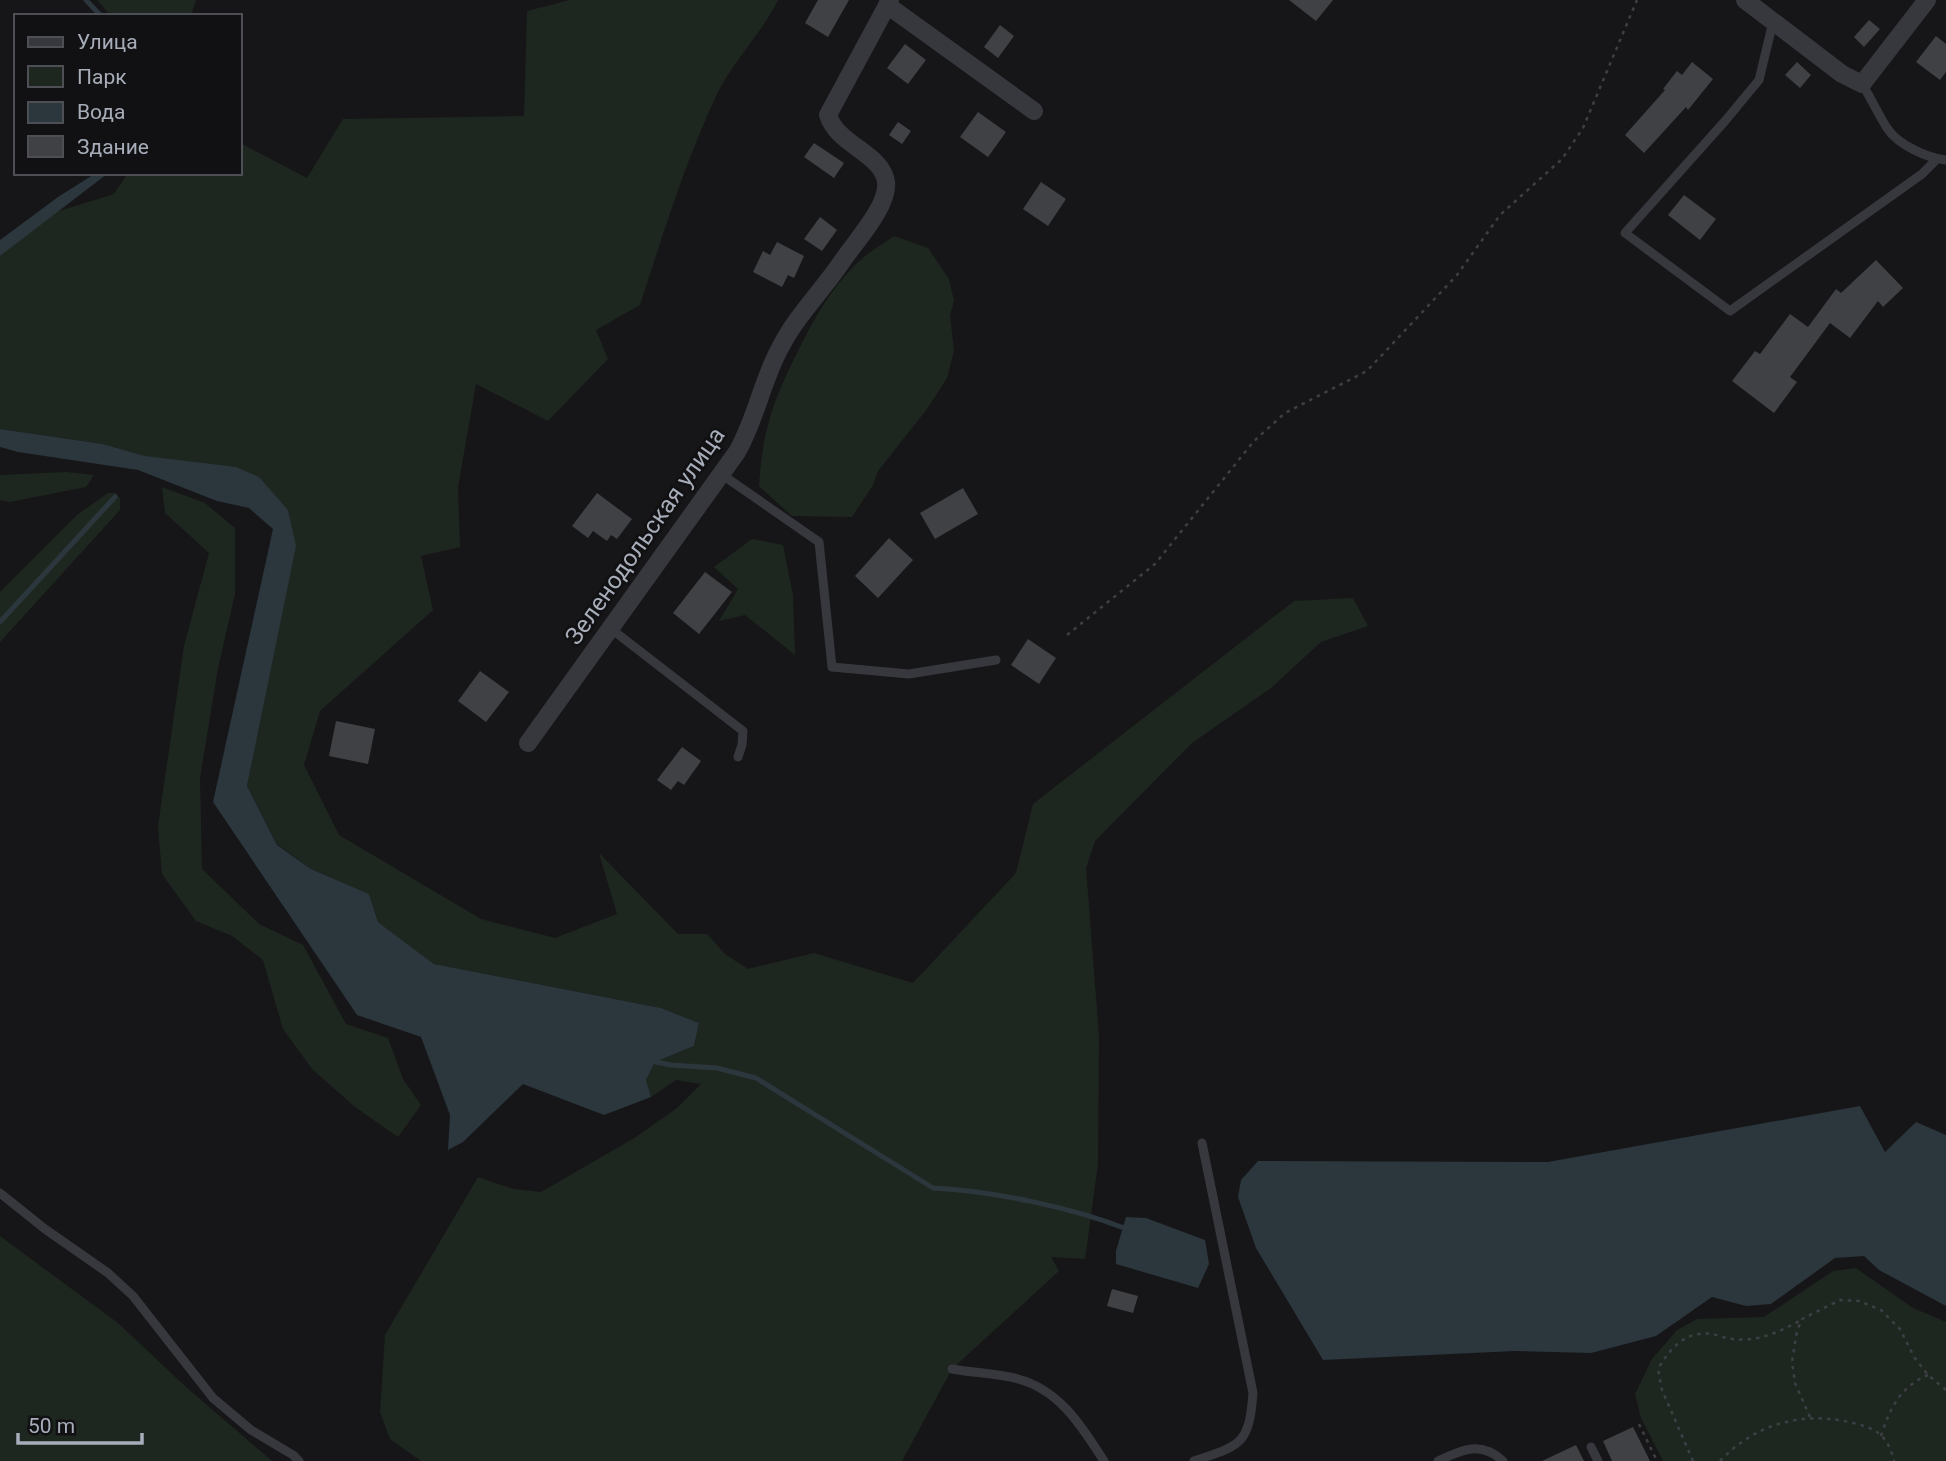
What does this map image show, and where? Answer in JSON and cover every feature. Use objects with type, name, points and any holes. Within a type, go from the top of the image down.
[{"type":"street","points":[[1745,0],[1842,74],[1862,84],[1927,0]]},
{"type":"street","points":[[889,2],[1034,111]]},
{"type":"street","name":"Зеленодольская улица","points":[[527,743],[748,433],[780,347],[872,219],[886,194],[886,179],[877,164],[832,128],[828,115],[889,2]]},
{"type":"lane","points":[[1773,22],[1759,80],[1625,233],[1730,311],[1942,160]]},
{"type":"lane","points":[[1862,84],[1889,131],[1908,146],[1942,160]]},
{"type":"lane","points":[[721,474],[819,542],[832,667],[909,674],[996,660]]},
{"type":"lane","points":[[610,628],[743,732],[738,757]]},
{"type":"lane","points":[[1194,1461],[1226,1450],[1244,1437],[1251,1423],[1253,1393],[1202,1143]]},
{"type":"lane","points":[[0,1192],[45,1229],[108,1273],[133,1297],[213,1398],[251,1430],[299,1461]]},
{"type":"lane","points":[[952,1369],[1018,1379],[1048,1392],[1074,1415],[1104,1461]]},
{"type":"lane","points":[[1438,1461],[1455,1452],[1478,1447],[1494,1453],[1503,1461]]},
{"type":"lane","points":[[1591,1447],[1598,1461]]},
{"type":"path","points":[[1068,635],[1155,564],[1254,441],[1285,413],[1367,371],[1457,275],[1500,215],[1562,159],[1583,128],[1637,0]]},
{"type":"path","points":[[1693,1461],[1662,1390],[1658,1369],[1681,1340],[1696,1333],[1736,1340],[1761,1338],[1781,1331],[1840,1300],[1859,1301],[1881,1310],[1899,1329],[1914,1357],[1928,1375],[1946,1390]]},
{"type":"path","points":[[1802,1319],[1797,1331],[1792,1362],[1795,1383],[1810,1417]]},
{"type":"path","points":[[1881,1436],[1895,1400],[1915,1381],[1928,1375]]},
{"type":"path","points":[[1720,1461],[1735,1445],[1764,1429],[1810,1417],[1826,1417],[1872,1427],[1887,1441],[1894,1461]]},
{"type":"path","points":[[1639,1424],[1657,1461]]},
{"type":"green space","points":[[97,0],[196,0],[192,14],[109,14]]},
{"type":"green space","points":[[570,0],[778,0],[731,70],[705,120],[640,305],[596,330],[608,359],[548,421],[476,384],[458,487],[460,547],[421,556],[433,610],[320,711],[304,765],[339,835],[481,919],[555,938],[617,914],[599,853],[678,934],[707,934],[725,954],[748,969],[814,953],[913,983],[1016,873],[1033,804],[1294,601],[1353,598],[1368,626],[1321,642],[1271,688],[1192,743],[1095,841],[1086,868],[1099,1036],[1098,1164],[1085,1259],[1051,1257],[1059,1271],[952,1369],[902,1461],[421,1461],[390,1439],[380,1412],[385,1335],[478,1177],[513,1189],[541,1192],[636,1137],[677,1108],[701,1084],[676,1080],[651,1097],[646,1080],[655,1062],[694,1046],[699,1023],[661,1008],[434,964],[378,922],[369,894],[311,869],[277,844],[247,786],[295,547],[288,510],[145,456],[103,444],[0,429],[0,256],[56,212],[114,194],[127,175],[242,175],[242,144],[307,178],[343,119],[524,116],[527,11]]},
{"type":"green space","points":[[894,236],[928,248],[949,279],[954,301],[950,315],[954,351],[947,378],[927,409],[878,471],[873,485],[852,517],[792,516],[759,486],[772,410],[804,339],[831,293],[857,263]]},
{"type":"green space","points":[[66,472],[94,475],[86,487],[10,502],[0,500],[0,475]]},
{"type":"green space","points":[[162,487],[205,503],[235,528],[235,594],[218,668],[200,778],[202,869],[259,924],[303,945],[346,1024],[388,1038],[403,1079],[421,1105],[398,1137],[355,1107],[312,1069],[283,1029],[263,960],[232,936],[196,921],[162,874],[158,826],[184,646],[209,553],[165,513]]},
{"type":"green space","points":[[108,493],[116,493],[120,498],[120,510],[0,642],[0,592],[77,515]]},
{"type":"green space","points":[[752,539],[783,545],[793,595],[795,655],[745,615],[719,621],[738,589],[714,567]]},
{"type":"green space","points":[[0,1236],[118,1323],[186,1387],[272,1461],[0,1461]]},
{"type":"green space","points":[[1856,1268],[1913,1308],[1946,1322],[1946,1461],[1663,1461],[1641,1418],[1635,1394],[1652,1359],[1677,1330],[1697,1319],[1764,1317],[1833,1271]]},
{"type":"water","points":[[93,175],[106,175],[0,256],[0,240]]},
{"type":"water","points":[[0,429],[103,444],[145,456],[236,467],[259,477],[288,510],[296,546],[247,786],[277,845],[311,869],[369,894],[378,922],[434,964],[661,1008],[699,1023],[694,1046],[655,1062],[646,1080],[651,1097],[604,1115],[523,1084],[463,1142],[448,1150],[450,1115],[421,1037],[357,1015],[213,802],[273,529],[249,508],[217,501],[138,470],[0,447]]},
{"type":"water","points":[[1860,1106],[1885,1152],[1916,1122],[1946,1135],[1946,1306],[1879,1270],[1864,1256],[1835,1258],[1771,1304],[1746,1306],[1712,1297],[1656,1336],[1591,1353],[1515,1351],[1323,1360],[1256,1248],[1238,1197],[1241,1180],[1258,1161],[1548,1162]]},
{"type":"water","points":[[1126,1217],[1146,1218],[1205,1240],[1209,1264],[1198,1288],[1116,1264],[1116,1251]]},
{"type":"building","points":[[818,0],[849,0],[828,37],[805,23]]},
{"type":"building","points":[[1289,0],[1333,0],[1316,21]]},
{"type":"building","points":[[1869,20],[1880,29],[1864,47],[1854,37]]},
{"type":"building","points":[[1000,25],[1014,36],[998,58],[984,47]]},
{"type":"building","points":[[1936,36],[1946,44],[1946,72],[1940,80],[1916,62]]},
{"type":"building","points":[[905,44],[926,60],[908,84],[887,68]]},
{"type":"building","points":[[1692,62],[1713,79],[1688,110],[1686,107],[1644,153],[1625,135],[1665,90],[1663,89],[1677,71],[1682,75]]},
{"type":"building","points":[[1797,62],[1811,75],[1800,88],[1785,75]]},
{"type":"building","points":[[978,112],[1006,132],[988,157],[960,137]]},
{"type":"building","points":[[898,122],[911,131],[902,144],[889,135]]},
{"type":"building","points":[[814,143],[844,163],[834,178],[804,157]]},
{"type":"building","points":[[1041,182],[1066,199],[1048,226],[1023,209]]},
{"type":"building","points":[[1684,195],[1716,219],[1700,240],[1668,215]]},
{"type":"building","points":[[820,217],[837,230],[822,251],[804,239]]},
{"type":"building","points":[[777,242],[804,256],[794,278],[788,275],[782,287],[753,272],[763,251],[770,255]]},
{"type":"building","points":[[1876,260],[1903,288],[1883,307],[1878,301],[1850,338],[1830,323],[1790,377],[1797,382],[1774,413],[1732,381],[1755,351],[1760,354],[1790,314],[1808,327],[1836,289],[1841,293]]},
{"type":"building","points":[[963,488],[978,514],[935,539],[920,513]]},
{"type":"building","points":[[597,493],[632,519],[617,539],[611,535],[607,541],[593,531],[588,538],[572,526]]},
{"type":"building","points":[[889,538],[913,560],[878,598],[855,576]]},
{"type":"building","points":[[705,572],[732,592],[699,634],[673,613]]},
{"type":"building","points":[[1028,639],[1056,658],[1039,684],[1011,665]]},
{"type":"building","points":[[480,671],[509,692],[486,722],[458,701]]},
{"type":"building","points":[[336,721],[375,729],[368,764],[329,756]]},
{"type":"building","points":[[682,747],[701,761],[684,785],[678,781],[671,790],[657,780]]},
{"type":"building","points":[[1112,1289],[1138,1296],[1133,1313],[1107,1306]]},
{"type":"building","points":[[1633,1427],[1650,1461],[1612,1461],[1603,1441]]},
{"type":"building","points":[[1576,1445],[1584,1461],[1542,1461]]},
{"type":"waterway","points":[[86,0],[99,14]]},
{"type":"waterway","points":[[0,622],[115,497]]},
{"type":"waterway","points":[[650,1061],[717,1068],[756,1078],[933,1188],[1031,1201],[1127,1229]]}]
